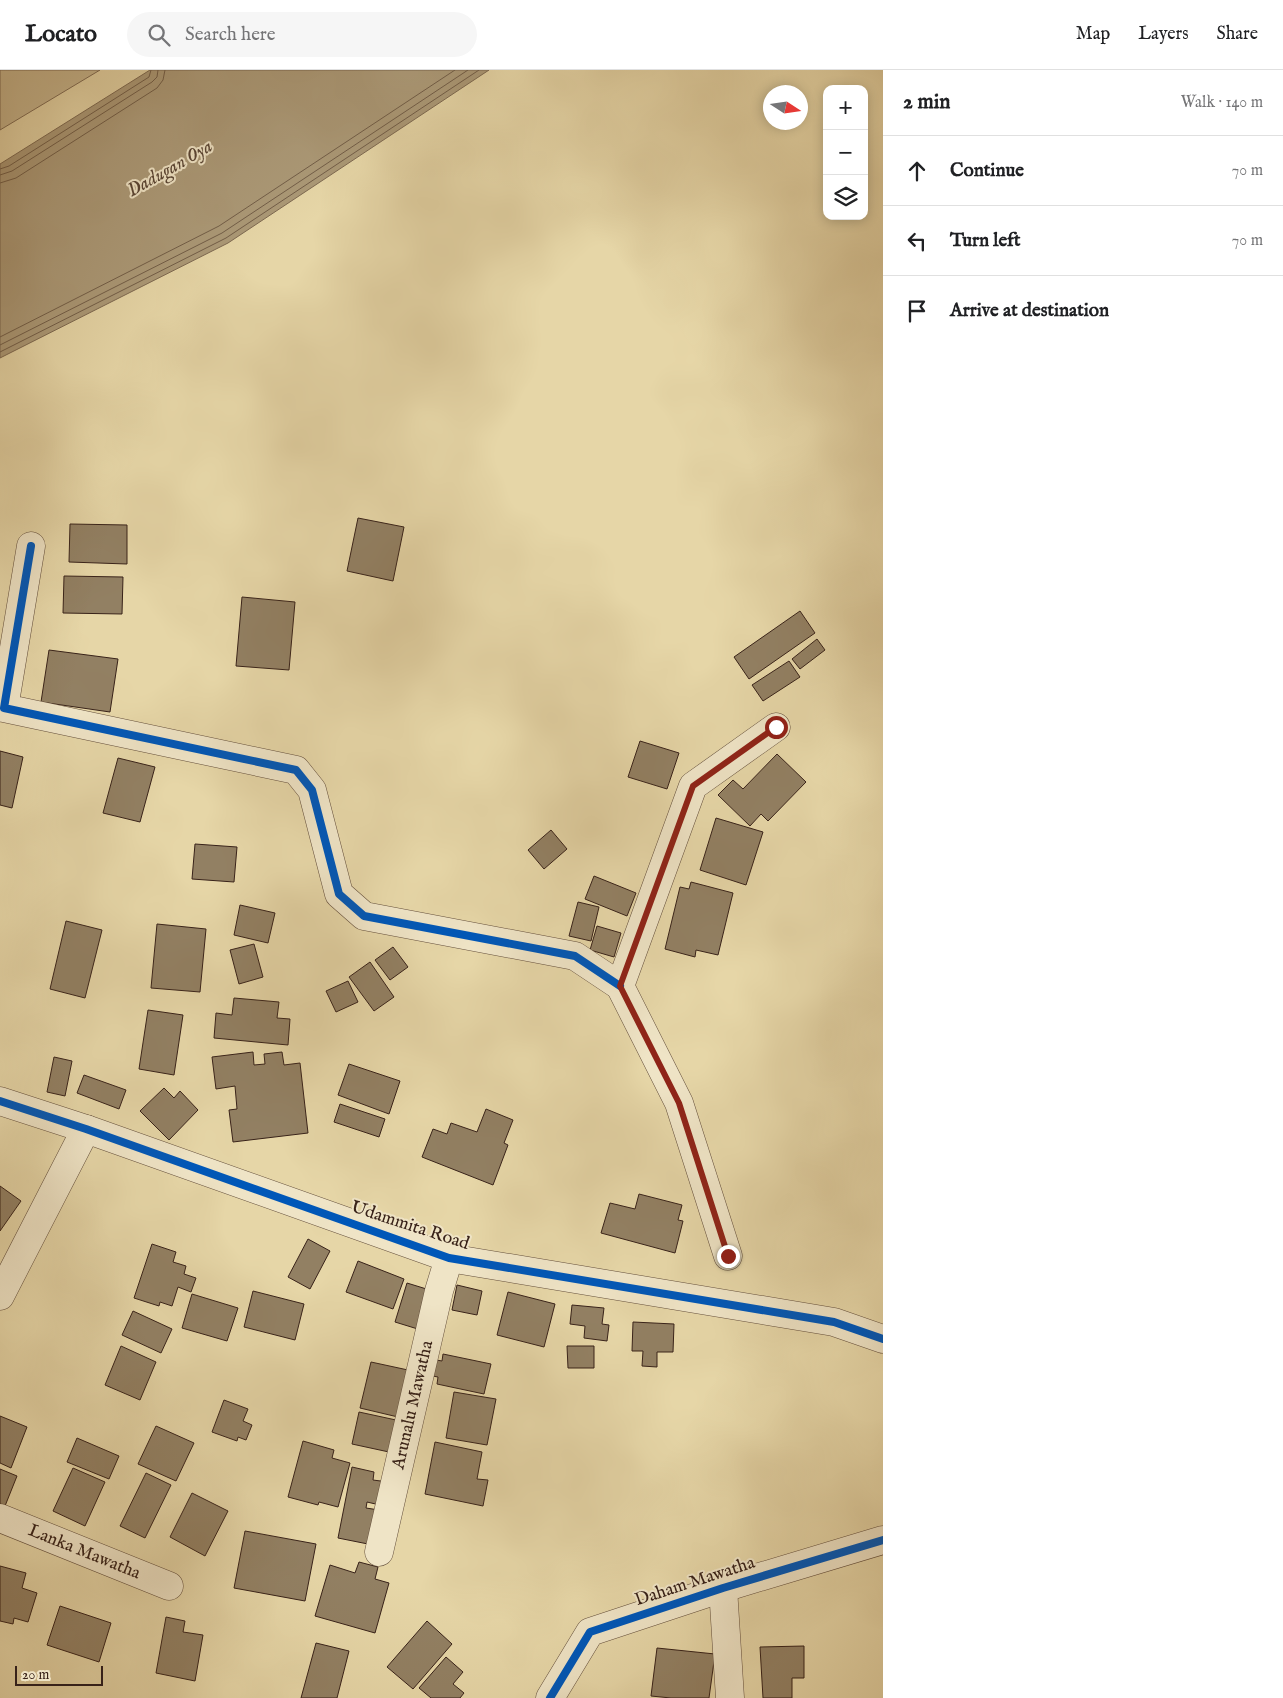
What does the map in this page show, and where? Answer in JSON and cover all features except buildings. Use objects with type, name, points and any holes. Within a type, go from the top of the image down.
[{"type":"street","points":[[31,546],[4,708],[296,770],[312,790],[339,894],[364,916],[576,956],[620,986],[679,1103],[728,1256]]},
{"type":"street","points":[[620,986],[693,786],[776,727]]},
{"type":"street","name":"Udammita Road","points":[[0,1101],[86,1129],[449,1258],[834,1322],[883,1339]]},
{"type":"street","points":[[0,1296],[86,1129]]},
{"type":"street","name":"Arunalu Mawatha","points":[[379,1552],[449,1258]]},
{"type":"street","name":"Lanka Mawatha","points":[[0,1518],[169,1586]]},
{"type":"street","name":"Daham Mawatha","points":[[550,1698],[590,1632],[723,1588],[883,1540]]},
{"type":"street","points":[[723,1588],[730,1698]]},
{"type":"shaded area","points":[[0,70],[100,70],[0,130]]},
{"type":"water","name":"Dadugan Oya","points":[[150,70],[489,70],[228,243],[0,358],[0,164]]},
{"type":"cycle path","points":[[31,546],[4,708],[296,770],[312,790],[339,894],[364,916],[575,956],[620,986]]},
{"type":"cycle path","points":[[0,1101],[86,1129],[449,1258],[834,1322],[883,1339]]},
{"type":"cycle path","points":[[550,1698],[590,1632],[723,1588],[883,1540]]},
{"type":"route","points":[[728,1256],[679,1103],[620,986],[693,786],[776,727]]}]
